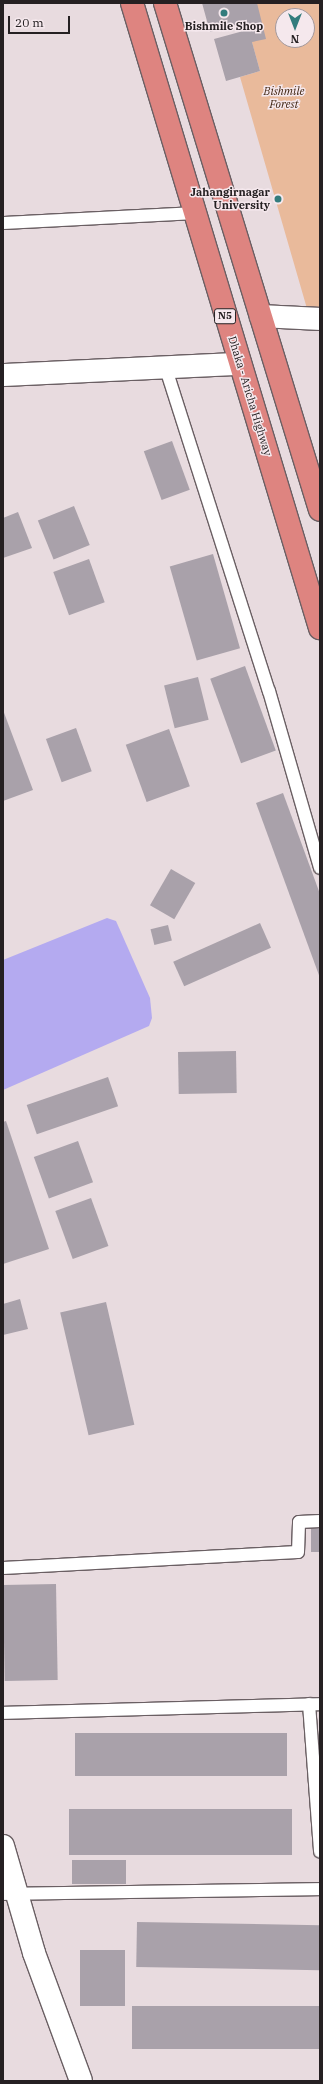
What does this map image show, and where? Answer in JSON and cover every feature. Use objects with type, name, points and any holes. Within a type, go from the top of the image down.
[{"type":"highway","name":"Dhaka - Aricha Highway","points":[[132,3],[320,628]]},
{"type":"highway","points":[[165,3],[320,510]]},
{"type":"street","points":[[261,316],[320,319]]},
{"type":"street","points":[[3,375],[166,369],[240,364]]},
{"type":"street","points":[[3,1846],[10,1894],[81,2081]]},
{"type":"lane","points":[[3,223],[195,213]]},
{"type":"lane","points":[[166,369],[269,691],[320,868]]},
{"type":"lane","points":[[3,1568],[298,1552],[298,1522],[320,1521]]},
{"type":"lane","points":[[3,1713],[314,1704],[320,1852]]},
{"type":"lane","points":[[10,1894],[320,1889]]},
{"type":"green space","name":"Bishmile Forest","points":[[241,3],[320,3],[320,319],[310,319],[240,77],[260,71]]},
{"type":"shaded area","points":[[107,918],[116,921],[150,998],[152,1018],[149,1026],[3,1090],[3,960]]},
{"type":"building","points":[[202,3],[257,3],[266,39],[252,42],[260,71],[226,81],[214,39],[247,30],[245,22],[210,32]]},
{"type":"building","points":[[172,441],[190,490],[162,500],[144,451]]},
{"type":"building","points":[[74,506],[90,545],[54,560],[38,521]]},
{"type":"building","points":[[18,512],[32,548],[3,558],[3,518]]},
{"type":"building","points":[[213,554],[240,648],[197,661],[170,566]]},
{"type":"building","points":[[89,559],[105,602],[69,615],[53,572]]},
{"type":"building","points":[[245,666],[276,751],[241,763],[210,679]]},
{"type":"building","points":[[198,677],[209,720],[175,728],[164,685]]},
{"type":"building","points":[[3,710],[33,790],[3,801]]},
{"type":"building","points":[[76,728],[92,771],[62,782],[46,739]]},
{"type":"building","points":[[169,729],[190,786],[147,802],[126,745]]},
{"type":"building","points":[[283,793],[320,894],[320,978],[256,803]]},
{"type":"building","points":[[171,869],[195,883],[174,919],[150,905]]},
{"type":"building","points":[[260,923],[271,948],[184,986],[173,962]]},
{"type":"building","points":[[168,925],[172,941],[154,945],[151,929]]},
{"type":"building","points":[[236,1051],[237,1093],[179,1094],[178,1052]]},
{"type":"building","points":[[108,1077],[118,1106],[37,1134],[27,1105]]},
{"type":"building","points":[[6,1121],[49,1249],[3,1264],[3,1122]]},
{"type":"building","points":[[78,1141],[93,1182],[49,1198],[34,1157]]},
{"type":"building","points":[[91,1198],[108,1246],[73,1259],[55,1211]]},
{"type":"building","points":[[20,1299],[28,1329],[3,1335],[3,1304]]},
{"type":"building","points":[[106,1302],[134,1425],[89,1435],[60,1313]]},
{"type":"building","points":[[311,1527],[320,1527],[320,1552],[311,1552]]},
{"type":"building","points":[[56,1584],[58,1680],[5,1681],[3,1585]]},
{"type":"building","points":[[75,1733],[287,1733],[287,1776],[75,1776]]},
{"type":"building","points":[[69,1809],[292,1809],[292,1855],[69,1855]]},
{"type":"building","points":[[72,1860],[126,1860],[126,1884],[72,1884]]},
{"type":"building","points":[[137,1922],[320,1925],[319,1970],[136,1967]]},
{"type":"building","points":[[80,1950],[125,1950],[125,2006],[80,2006]]},
{"type":"building","points":[[132,2006],[320,2006],[320,2049],[132,2049]]},
{"type":"place","name":"Bishmile Shop","points":[[224,13]]},
{"type":"place","name":"Jahangirnagar University","points":[[278,199]]}]
